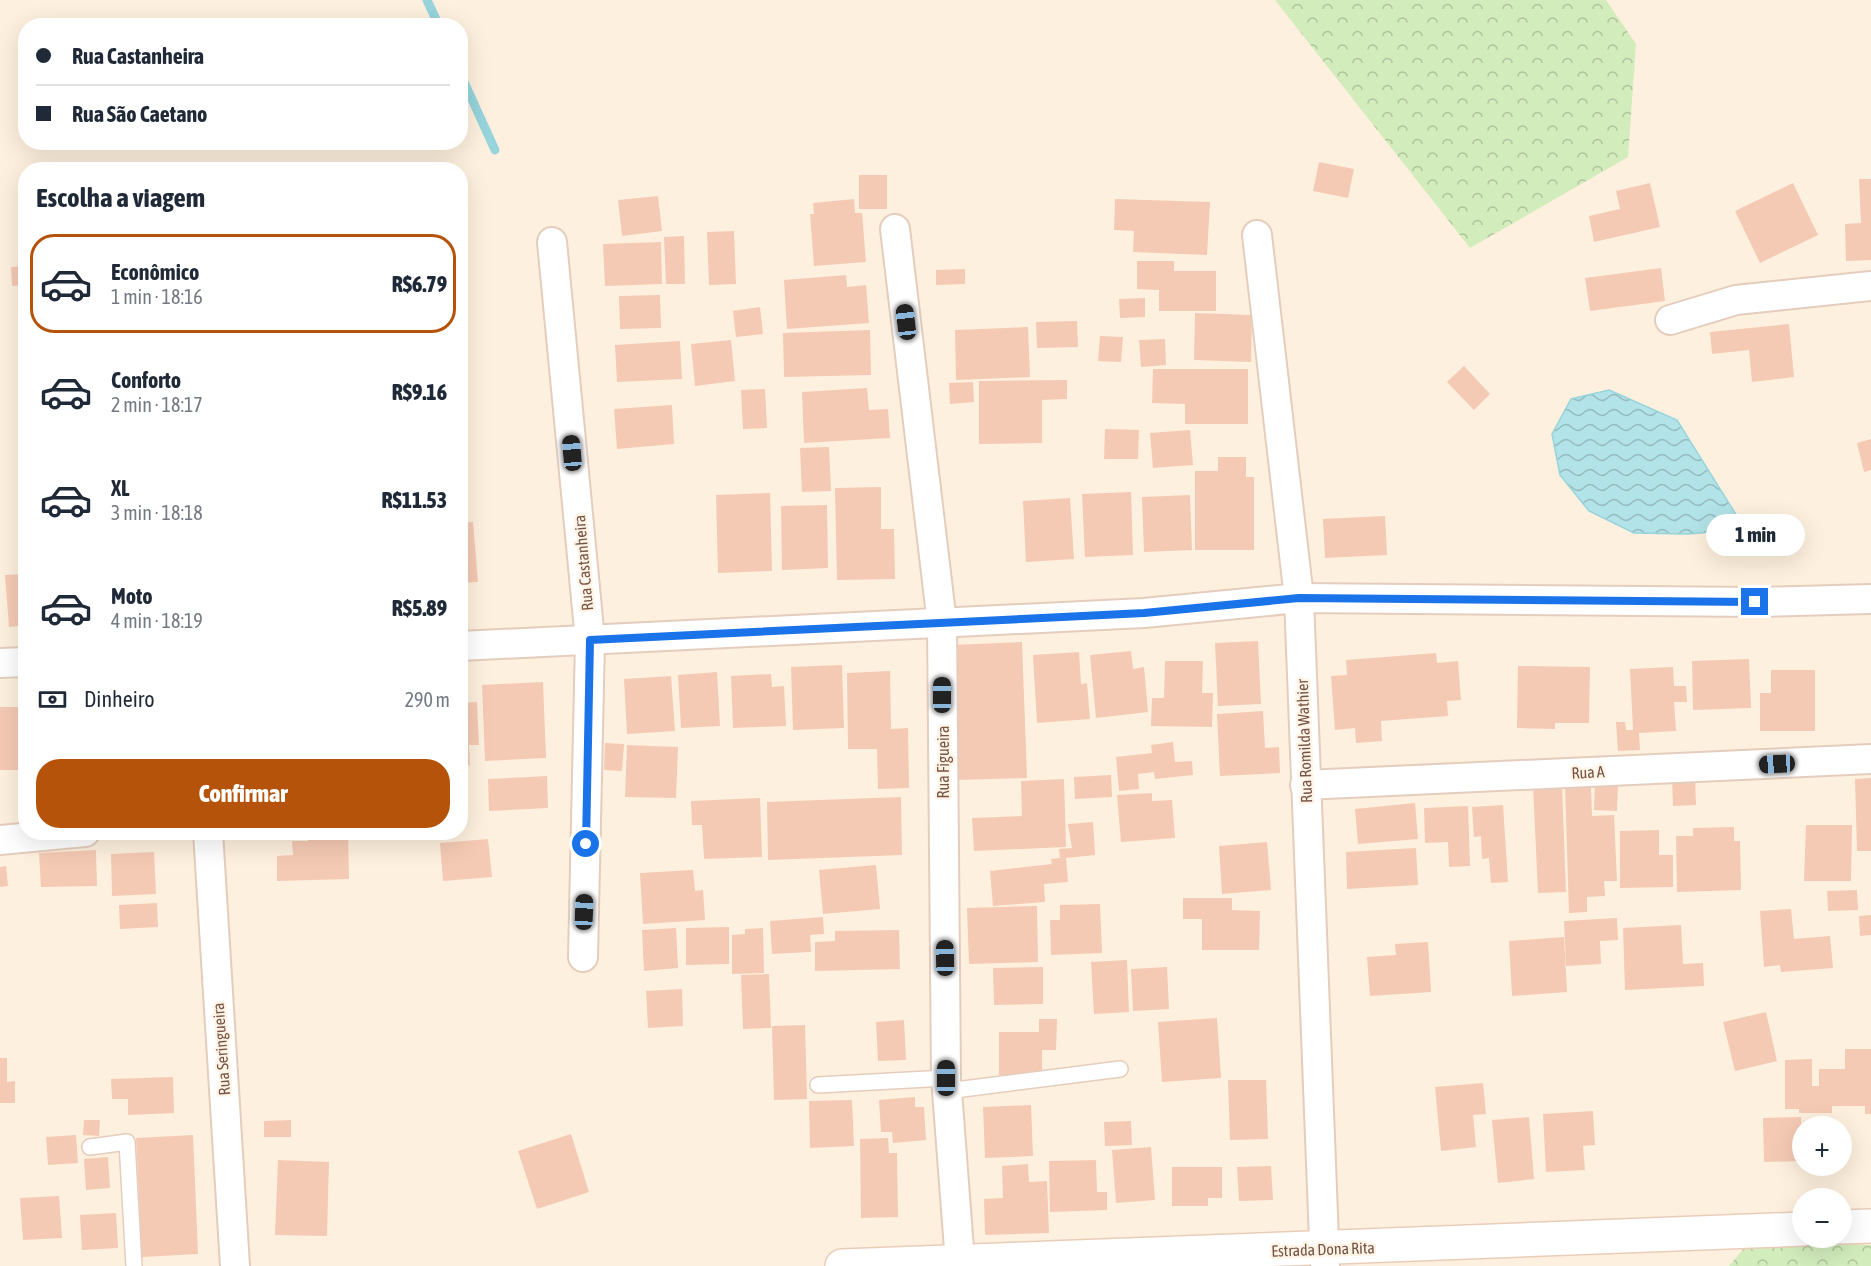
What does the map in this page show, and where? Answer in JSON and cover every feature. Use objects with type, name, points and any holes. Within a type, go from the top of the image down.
[{"type":"street","name":"Rua Figueira","points":[[895,229],[942,623],[946,1084],[960,1262]]},
{"type":"street","name":"Rua Romilda Wathier","points":[[1257,234],[1299,598],[1325,1257]]},
{"type":"street","name":"Rua Castanheira","points":[[552,242],[590,640],[583,957]]},
{"type":"street","points":[[1670,320],[1736,300],[1871,286]]},
{"type":"street","points":[[468,646],[1144,613],[1299,598],[1755,602],[1871,599]]},
{"type":"street","points":[[0,663],[18,662]]},
{"type":"street","name":"Rua A","points":[[1305,785],[1871,759]]},
{"type":"street","points":[[0,840],[18,838]]},
{"type":"street","name":"Rua Seringueira","points":[[208,840],[235,1266]]},
{"type":"street","points":[[1852,1227],[1871,1226]]},
{"type":"street","name":"Estrada Dona Rita","points":[[842,1266],[960,1262],[1325,1257],[1792,1230]]},
{"type":"lane","points":[[818,1085],[946,1084],[1120,1069]]},
{"type":"lane","points":[[90,1147],[126,1142],[134,1266]]},
{"type":"green space","points":[[1275,0],[1606,0],[1636,44],[1628,157],[1470,248]]},
{"type":"green space","points":[[1752,1239],[1792,1241],[1792,1248],[1852,1248],[1852,1244],[1871,1245],[1871,1266],[1729,1266]]},
{"type":"water","points":[[1609,390],[1677,420],[1745,529],[1688,534],[1634,533],[1589,511],[1560,475],[1552,434],[1571,399]]},
{"type":"building","points":[[1319,162],[1354,169],[1348,198],[1313,191]]},
{"type":"building","points":[[859,175],[887,175],[887,209],[859,209]]},
{"type":"building","points":[[1859,179],[1871,179],[1871,260],[1846,261],[1845,224],[1861,223]]},
{"type":"building","points":[[1650,183],[1660,227],[1594,242],[1589,216],[1620,209],[1616,191]]},
{"type":"building","points":[[1793,183],[1818,235],[1760,263],[1735,211]]},
{"type":"building","points":[[658,196],[662,231],[622,236],[618,200]]},
{"type":"building","points":[[854,199],[855,213],[862,213],[866,262],[814,266],[810,214],[814,214],[813,203]]},
{"type":"building","points":[[1115,199],[1210,202],[1207,255],[1133,252],[1134,231],[1114,230]]},
{"type":"building","points":[[734,231],[736,284],[709,285],[707,232]]},
{"type":"building","points":[[684,236],[685,284],[666,284],[664,237]]},
{"type":"building","points":[[661,242],[662,284],[605,286],[603,244]]},
{"type":"building","points":[[1137,261],[1174,261],[1174,271],[1216,271],[1216,311],[1159,311],[1159,290],[1137,289]]},
{"type":"building","points":[[11,267],[18,267],[18,286],[12,286]]},
{"type":"building","points":[[1661,268],[1665,301],[1590,311],[1585,278]]},
{"type":"building","points":[[965,269],[965,284],[936,285],[936,270]]},
{"type":"building","points":[[846,275],[847,287],[866,285],[869,323],[787,329],[784,280]]},
{"type":"building","points":[[660,295],[661,328],[620,329],[619,296]]},
{"type":"building","points":[[1145,298],[1145,317],[1120,318],[1119,299]]},
{"type":"building","points":[[760,307],[763,334],[736,337],[733,311]]},
{"type":"building","points":[[1195,313],[1252,315],[1251,362],[1194,360]]},
{"type":"building","points":[[1077,321],[1078,347],[1037,348],[1036,322]]},
{"type":"building","points":[[1789,324],[1794,377],[1752,382],[1749,350],[1712,354],[1710,332]]},
{"type":"building","points":[[1028,327],[1030,377],[956,380],[955,330]]},
{"type":"building","points":[[870,330],[871,375],[784,377],[783,333]]},
{"type":"building","points":[[1100,336],[1123,337],[1121,362],[1098,361]]},
{"type":"building","points":[[1165,339],[1166,365],[1141,367],[1139,340]]},
{"type":"building","points":[[731,340],[735,381],[695,386],[691,344]]},
{"type":"building","points":[[680,341],[682,379],[617,382],[615,345]]},
{"type":"building","points":[[1464,366],[1490,394],[1474,410],[1447,382]]},
{"type":"building","points":[[1153,369],[1248,369],[1248,424],[1185,424],[1185,404],[1152,403]]},
{"type":"building","points":[[1067,380],[1067,399],[1042,400],[1042,443],[979,444],[979,381]]},
{"type":"building","points":[[973,382],[974,402],[950,404],[949,383]]},
{"type":"building","points":[[867,388],[869,410],[888,409],[890,438],[804,443],[802,392]]},
{"type":"building","points":[[765,389],[767,428],[743,429],[741,390]]},
{"type":"building","points":[[672,405],[674,444],[617,449],[614,409]]},
{"type":"building","points":[[1105,429],[1139,430],[1138,459],[1104,459]]},
{"type":"building","points":[[1190,430],[1193,465],[1153,468],[1150,433]]},
{"type":"building","points":[[1871,439],[1871,470],[1864,472],[1857,443]]},
{"type":"building","points":[[829,447],[831,491],[802,492],[800,448]]},
{"type":"building","points":[[1218,457],[1246,457],[1246,477],[1254,477],[1254,550],[1195,550],[1195,471],[1218,471]]},
{"type":"building","points":[[881,487],[881,529],[894,529],[895,579],[837,580],[835,488]]},
{"type":"building","points":[[1131,492],[1133,555],[1085,557],[1082,494]]},
{"type":"building","points":[[770,493],[772,571],[718,573],[716,495]]},
{"type":"building","points":[[1190,495],[1192,550],[1144,552],[1142,497]]},
{"type":"building","points":[[1070,498],[1074,559],[1026,562],[1023,501]]},
{"type":"building","points":[[827,505],[828,568],[782,570],[781,506]]},
{"type":"building","points":[[1385,516],[1387,555],[1325,558],[1323,519]]},
{"type":"building","points":[[468,522],[473,522],[478,582],[468,583]]},
{"type":"building","points":[[18,574],[18,626],[9,627],[5,575]]},
{"type":"building","points":[[1258,641],[1261,704],[1218,706],[1215,643]]},
{"type":"building","points":[[1022,642],[1027,778],[956,780],[952,645]]},
{"type":"building","points":[[1131,651],[1133,669],[1144,667],[1148,712],[1096,718],[1090,655]]},
{"type":"building","points":[[1079,652],[1081,684],[1087,683],[1090,719],[1037,723],[1033,655]]},
{"type":"building","points":[[1436,653],[1437,663],[1458,661],[1461,700],[1447,701],[1448,716],[1381,721],[1382,741],[1356,743],[1355,728],[1335,730],[1331,676],[1347,675],[1346,660]]},
{"type":"building","points":[[1749,659],[1751,708],[1693,710],[1692,661]]},
{"type":"building","points":[[1165,661],[1203,661],[1202,693],[1213,693],[1212,727],[1151,726],[1152,698],[1164,698]]},
{"type":"building","points":[[842,665],[844,728],[793,730],[791,667]]},
{"type":"building","points":[[1518,666],[1590,667],[1589,723],[1555,723],[1555,729],[1517,728]]},
{"type":"building","points":[[1673,667],[1674,686],[1686,686],[1687,702],[1674,702],[1676,731],[1639,733],[1640,750],[1618,751],[1616,722],[1625,722],[1626,730],[1633,730],[1630,669]]},
{"type":"building","points":[[1771,670],[1815,670],[1815,731],[1760,731],[1760,693],[1771,693]]},
{"type":"building","points":[[890,671],[891,729],[908,728],[909,788],[878,789],[877,749],[848,749],[847,673]]},
{"type":"building","points":[[717,672],[720,726],[681,728],[678,675]]},
{"type":"building","points":[[771,674],[772,687],[784,686],[786,726],[733,728],[731,676]]},
{"type":"building","points":[[671,676],[675,731],[627,734],[624,679]]},
{"type":"building","points":[[543,682],[546,758],[485,761],[482,685]]},
{"type":"building","points":[[477,702],[479,745],[469,745],[470,765],[468,765],[468,703]]},
{"type":"building","points":[[0,707],[18,707],[18,770],[0,770]]},
{"type":"building","points":[[1263,711],[1265,748],[1279,747],[1280,773],[1220,776],[1217,714]]},
{"type":"building","points":[[1173,742],[1175,762],[1192,761],[1193,775],[1155,779],[1154,772],[1138,774],[1139,789],[1119,791],[1116,757],[1152,753],[1151,745]]},
{"type":"building","points":[[605,743],[624,744],[622,771],[604,770]]},
{"type":"building","points":[[627,745],[678,747],[676,798],[625,797]]},
{"type":"building","points":[[1111,775],[1112,797],[1075,799],[1074,777]]},
{"type":"building","points":[[547,776],[548,808],[489,811],[488,779]]},
{"type":"building","points":[[1695,776],[1696,805],[1673,806],[1672,777]]},
{"type":"building","points":[[1871,778],[1871,851],[1857,851],[1855,779]]},
{"type":"building","points":[[1064,779],[1066,847],[974,851],[972,818],[1022,816],[1021,781]]},
{"type":"building","points":[[1595,782],[1618,783],[1617,811],[1594,810]]},
{"type":"building","points":[[1562,785],[1566,892],[1538,893],[1533,786]]},
{"type":"building","points":[[1591,786],[1592,816],[1614,815],[1617,881],[1604,881],[1605,896],[1587,897],[1587,912],[1569,913],[1565,787]]},
{"type":"building","points":[[1152,793],[1152,801],[1172,800],[1175,838],[1121,842],[1117,795]]},
{"type":"building","points":[[901,797],[902,855],[768,860],[767,802]]},
{"type":"building","points":[[760,798],[762,857],[704,859],[702,825],[692,825],[691,801]]},
{"type":"building","points":[[1415,803],[1418,839],[1358,844],[1355,809]]},
{"type":"building","points":[[1503,805],[1508,882],[1491,883],[1489,858],[1482,859],[1481,836],[1474,837],[1472,807]]},
{"type":"building","points":[[1468,806],[1470,866],[1449,867],[1448,842],[1425,843],[1424,808]]},
{"type":"building","points":[[1093,822],[1095,855],[1066,858],[1068,882],[1044,884],[1045,902],[993,906],[990,871],[1052,864],[1051,859],[1060,858],[1059,849],[1072,848],[1068,824]]},
{"type":"building","points":[[1806,825],[1852,825],[1851,881],[1804,881]]},
{"type":"building","points":[[1734,827],[1734,841],[1740,841],[1741,890],[1677,892],[1676,836],[1693,836],[1693,828]]},
{"type":"building","points":[[1659,830],[1659,855],[1673,855],[1673,887],[1620,888],[1620,831]]},
{"type":"building","points":[[488,839],[492,877],[443,881],[440,843]]},
{"type":"building","points":[[348,840],[349,879],[277,881],[277,856],[293,855],[292,841]]},
{"type":"building","points":[[1267,842],[1271,890],[1222,894],[1219,846]]},
{"type":"building","points":[[1416,848],[1418,885],[1347,889],[1346,852]]},
{"type":"building","points":[[96,850],[97,886],[41,887],[39,853]]},
{"type":"building","points":[[154,852],[156,894],[112,896],[111,854]]},
{"type":"building","points":[[876,865],[880,909],[823,914],[819,870]]},
{"type":"building","points":[[6,866],[8,886],[0,887],[0,867]]},
{"type":"building","points":[[693,870],[695,891],[703,890],[705,920],[643,924],[640,873]]},
{"type":"building","points":[[1857,890],[1858,910],[1828,911],[1827,891]]},
{"type":"building","points":[[1183,898],[1232,898],[1232,910],[1260,911],[1259,950],[1202,950],[1202,919],[1183,919]]},
{"type":"building","points":[[157,903],[158,927],[120,929],[119,905]]},
{"type":"building","points":[[1100,904],[1102,953],[1051,955],[1050,920],[1060,920],[1060,905]]},
{"type":"building","points":[[1037,906],[1038,962],[969,964],[967,908]]},
{"type":"building","points":[[1791,909],[1794,939],[1830,936],[1833,968],[1781,972],[1780,965],[1764,967],[1760,911]]},
{"type":"building","points":[[1871,915],[1871,935],[1860,936],[1859,916]]},
{"type":"building","points":[[823,917],[824,934],[810,935],[811,952],[772,954],[770,921]]},
{"type":"building","points":[[1617,918],[1618,940],[1600,941],[1601,964],[1566,966],[1564,921]]},
{"type":"building","points":[[1681,925],[1683,964],[1703,963],[1704,986],[1625,990],[1623,928]]},
{"type":"building","points":[[729,927],[729,964],[686,965],[686,928]]},
{"type":"building","points":[[676,928],[678,968],[644,971],[642,930]]},
{"type":"building","points":[[763,928],[764,973],[732,974],[732,935],[745,934],[745,929]]},
{"type":"building","points":[[899,930],[900,969],[815,971],[815,942],[835,941],[835,931]]},
{"type":"building","points":[[1564,937],[1567,992],[1512,996],[1509,941]]},
{"type":"building","points":[[1428,942],[1431,992],[1370,996],[1367,957],[1396,955],[1395,944]]},
{"type":"building","points":[[1127,960],[1129,1012],[1094,1014],[1091,962]]},
{"type":"building","points":[[1043,967],[1043,1004],[994,1005],[993,968]]},
{"type":"building","points":[[1167,967],[1169,1009],[1133,1011],[1131,969]]},
{"type":"building","points":[[769,974],[771,1028],[743,1029],[741,975]]},
{"type":"building","points":[[682,989],[683,1026],[648,1028],[646,991]]},
{"type":"building","points":[[1766,1012],[1777,1061],[1735,1071],[1723,1022]]},
{"type":"building","points":[[1217,1018],[1221,1078],[1162,1082],[1158,1022]]},
{"type":"building","points":[[1039,1019],[1057,1019],[1056,1050],[1042,1050],[1042,1075],[999,1075],[999,1032],[1039,1032]]},
{"type":"building","points":[[904,1020],[906,1060],[878,1061],[876,1022]]},
{"type":"building","points":[[805,1025],[807,1099],[774,1100],[772,1026]]},
{"type":"building","points":[[1845,1049],[1871,1049],[1871,1114],[1865,1114],[1865,1106],[1832,1106],[1832,1113],[1799,1113],[1799,1109],[1785,1109],[1785,1060],[1812,1059],[1812,1086],[1819,1086],[1819,1069],[1845,1069]]},
{"type":"building","points":[[0,1058],[7,1058],[7,1082],[15,1081],[15,1103],[0,1103]]},
{"type":"building","points":[[173,1077],[174,1113],[128,1115],[128,1099],[112,1099],[111,1079]]},
{"type":"building","points":[[1228,1080],[1266,1080],[1268,1139],[1230,1140]]},
{"type":"building","points":[[1483,1083],[1486,1114],[1473,1115],[1476,1147],[1441,1151],[1435,1087]]},
{"type":"building","points":[[915,1097],[915,1107],[924,1107],[926,1140],[893,1143],[892,1132],[881,1132],[879,1100]]},
{"type":"building","points":[[852,1100],[854,1146],[810,1148],[809,1101]]},
{"type":"building","points":[[1031,1105],[1033,1156],[985,1158],[983,1107]]},
{"type":"building","points":[[1593,1111],[1595,1145],[1583,1146],[1585,1170],[1546,1172],[1543,1114]]},
{"type":"building","points":[[1529,1117],[1534,1179],[1498,1183],[1492,1120]]},
{"type":"building","points":[[1792,1117],[1792,1161],[1764,1162],[1763,1118]]},
{"type":"building","points":[[84,1120],[100,1120],[99,1136],[83,1135]]},
{"type":"building","points":[[291,1120],[291,1137],[264,1137],[264,1121]]},
{"type":"building","points":[[1131,1121],[1132,1145],[1105,1146],[1104,1122]]},
{"type":"building","points":[[571,1134],[589,1192],[537,1209],[518,1151]]},
{"type":"building","points":[[76,1135],[78,1163],[48,1165],[46,1137]]},
{"type":"building","points":[[193,1135],[198,1254],[142,1257],[136,1138]]},
{"type":"building","points":[[888,1138],[889,1153],[897,1153],[898,1217],[861,1218],[860,1139]]},
{"type":"building","points":[[1151,1147],[1155,1200],[1116,1203],[1112,1150]]},
{"type":"building","points":[[108,1157],[110,1188],[86,1190],[84,1159]]},
{"type":"building","points":[[278,1160],[329,1162],[327,1236],[275,1235]]},
{"type":"building","points":[[1096,1160],[1097,1192],[1107,1192],[1107,1210],[1050,1212],[1049,1161]]},
{"type":"building","points":[[1028,1164],[1029,1182],[1047,1181],[1049,1233],[985,1235],[984,1199],[1003,1198],[1002,1166]]},
{"type":"building","points":[[1271,1166],[1273,1200],[1239,1201],[1237,1167]]},
{"type":"building","points":[[1172,1167],[1222,1167],[1222,1198],[1208,1198],[1208,1206],[1172,1206]]},
{"type":"building","points":[[59,1196],[62,1238],[23,1240],[20,1198]]},
{"type":"building","points":[[116,1213],[118,1248],[82,1250],[80,1215]]},
{"type":"waterway","points":[[427,0],[435,18]]},
{"type":"waterway","points":[[468,91],[495,150]]},
{"type":"route","points":[[586,844],[590,640],[1144,613],[1299,598],[1755,602]]}]
